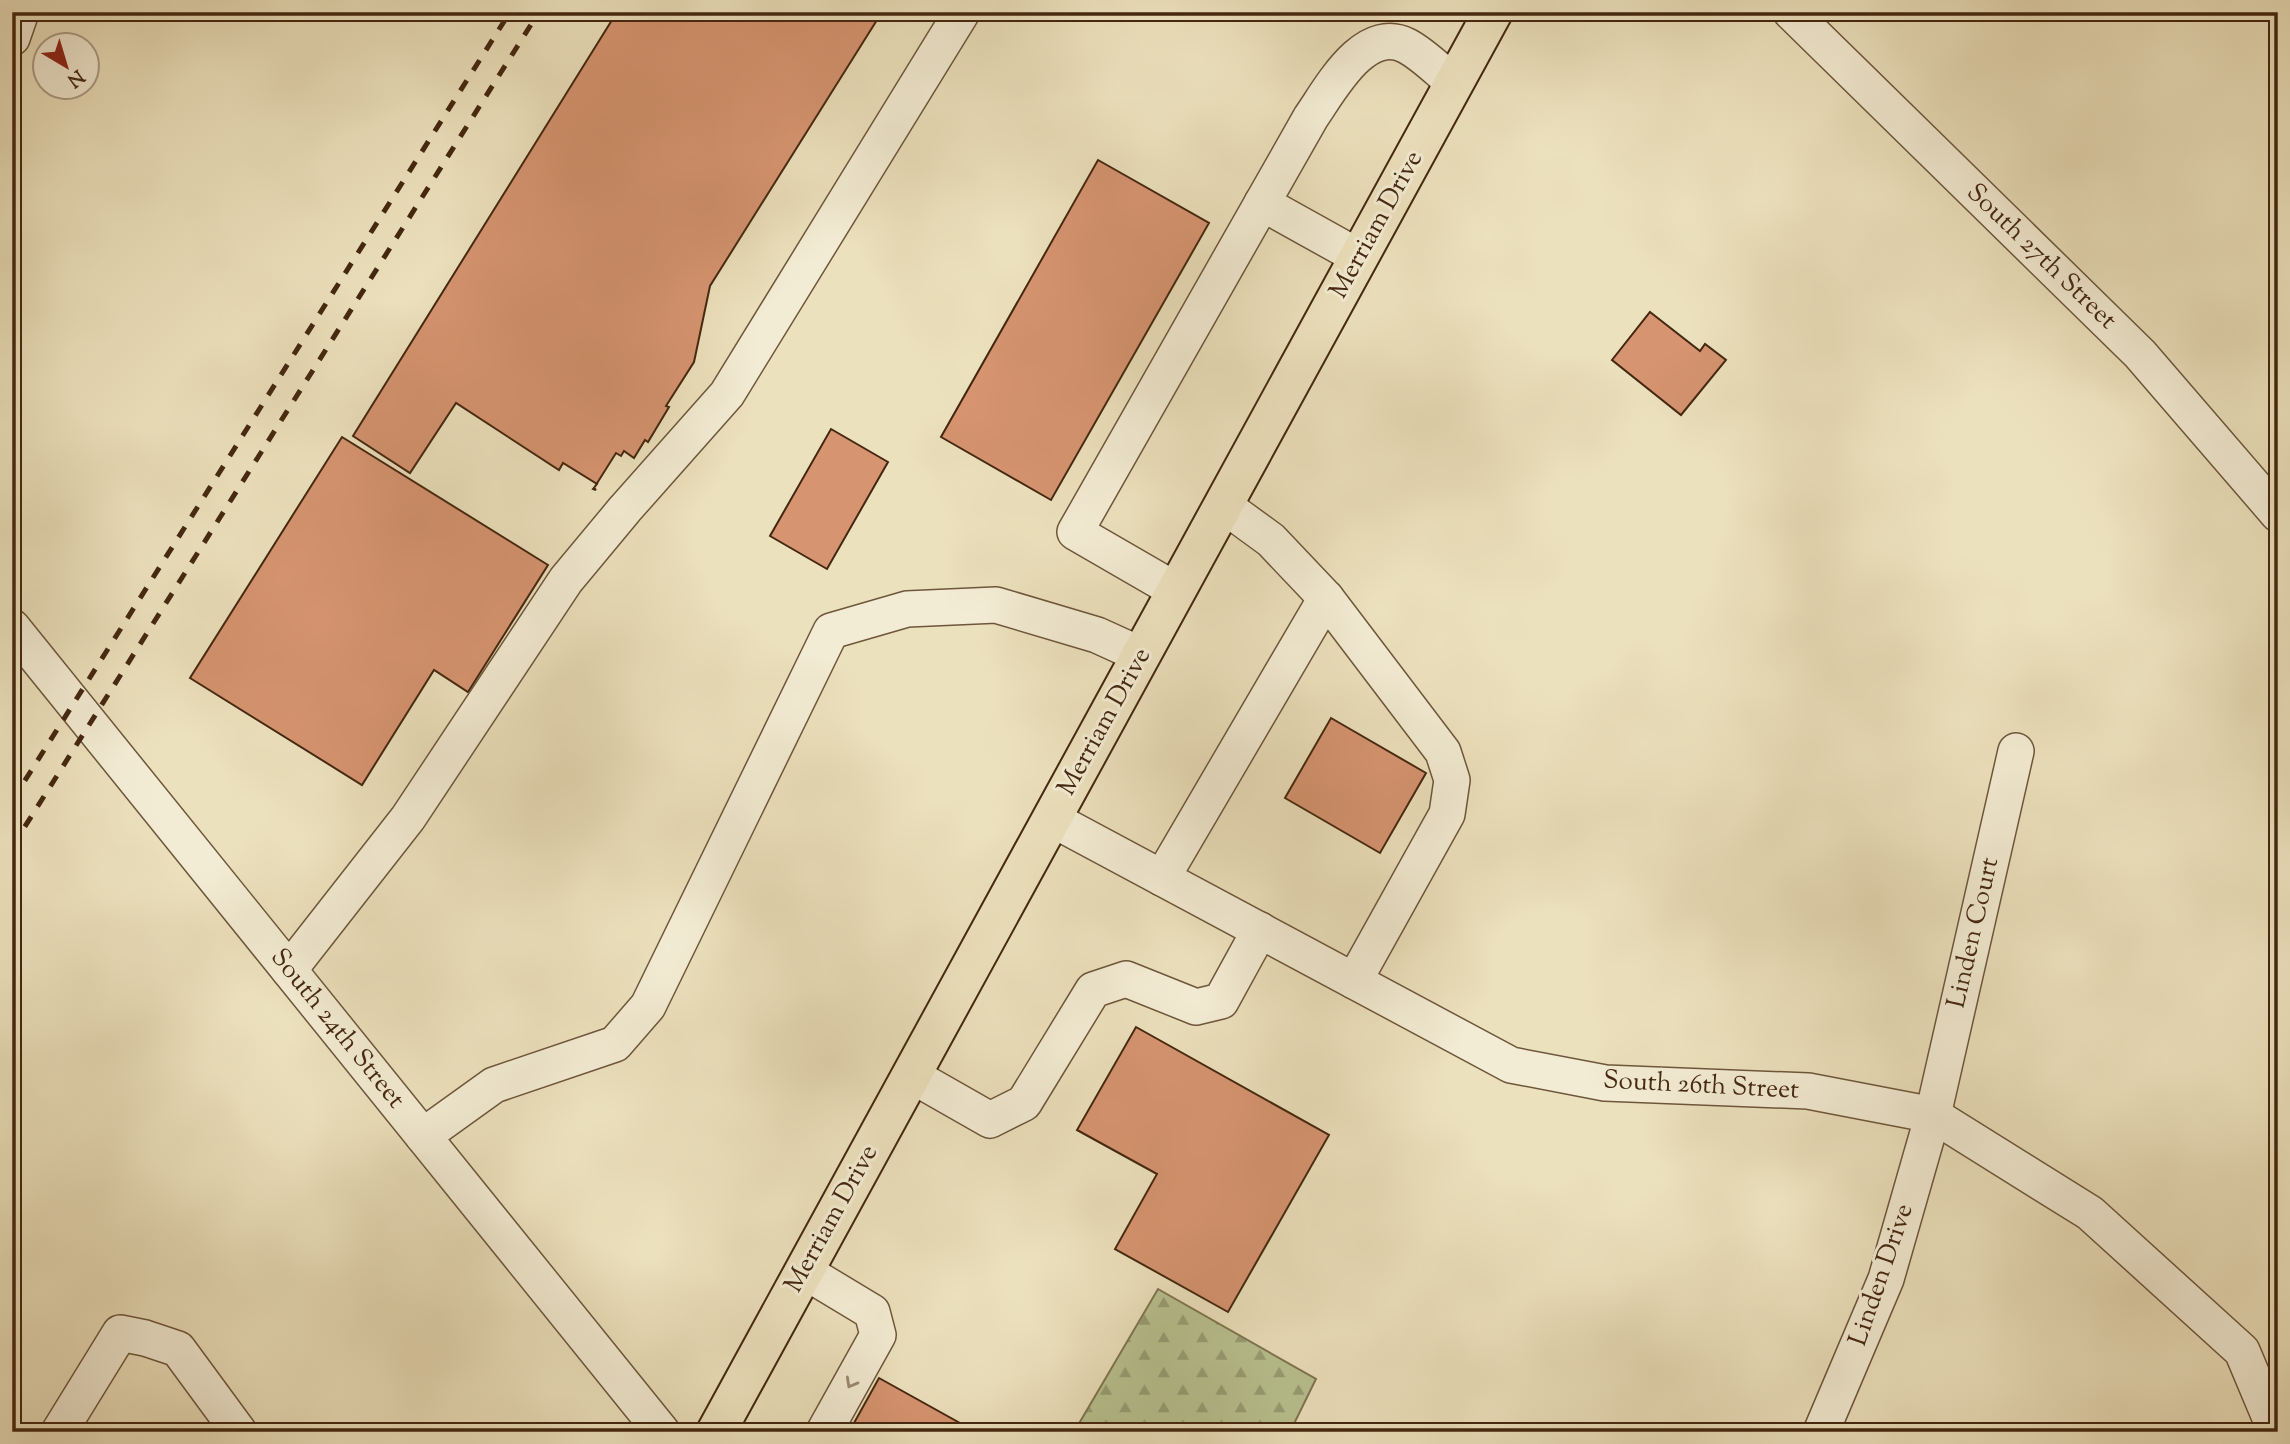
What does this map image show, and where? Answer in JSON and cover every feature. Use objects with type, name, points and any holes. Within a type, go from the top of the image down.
[{"type":"main road","name":"Merriam Drive","points":[[716,1432],[1493,12]]},
{"type":"street","points":[[12,38],[21,12]]},
{"type":"street","points":[[289,970],[408,818],[566,580],[727,394],[962,12]]},
{"type":"street","name":"South 27th Street","points":[[1791,12],[2140,354],[2278,514]]},
{"type":"street","points":[[1177,591],[1075,531],[1311,117],[1351,60],[1368,47],[1390,42],[1406,45],[1454,83]]},
{"type":"street","points":[[1262,204],[1359,257]]},
{"type":"street","points":[[1223,505],[1271,540],[1326,598],[1443,752],[1452,780],[1447,814],[1354,981]]},
{"type":"street","points":[[1162,878],[1326,598]]},
{"type":"street","points":[[423,1136],[494,1085],[615,1044],[648,1006],[831,631],[907,609],[996,606],[1097,635],[1142,655]]},
{"type":"street","name":"South 24th Street","points":[[12,627],[662,1432]]},
{"type":"street","name":"Linden Court","points":[[1933,1115],[2016,751]]},
{"type":"street","name":"South 26th Street","points":[[1052,819],[1511,1065],[1605,1083],[1808,1091],[1933,1115],[2090,1213],[2242,1351],[2276,1432]]},
{"type":"street","points":[[911,1075],[990,1120],[1024,1103],[1093,990],[1126,979],[1196,1007],[1221,1001],[1260,930]]},
{"type":"street","name":"Linden Drive","points":[[1821,1432],[1886,1279],[1933,1115]]},
{"type":"street","points":[[804,1270],[872,1311],[878,1335],[824,1432]]},
{"type":"street","points":[[59,1432],[120,1333],[178,1349],[239,1432]]},
{"type":"green space","points":[[1158,1289],[1316,1379],[1290,1432],[1074,1432]]},
{"type":"building","points":[[617,12],[882,12],[710,286],[694,362],[666,406],[669,407],[648,442],[645,440],[634,458],[624,451],[621,456],[616,453],[597,484],[563,463],[559,470],[456,403],[410,473],[353,436]]},
{"type":"building","points":[[1098,160],[1209,223],[1051,500],[941,437]]},
{"type":"building","points":[[1650,312],[1700,351],[1705,344],[1726,360],[1681,415],[1612,360]]},
{"type":"building","points":[[831,429],[888,462],[827,569],[770,536]]},
{"type":"building","points":[[342,437],[548,565],[468,692],[434,670],[362,785],[190,678]]},
{"type":"building","points":[[1331,718],[1426,773],[1380,853],[1285,798]]},
{"type":"building","points":[[1136,1027],[1329,1135],[1228,1312],[1115,1249],[1157,1174],[1077,1130]]},
{"type":"building","points":[[879,1378],[976,1432],[849,1432]]},
{"type":"railway","points":[[12,801],[510,12]]},
{"type":"railway","points":[[12,847],[539,12]]}]
